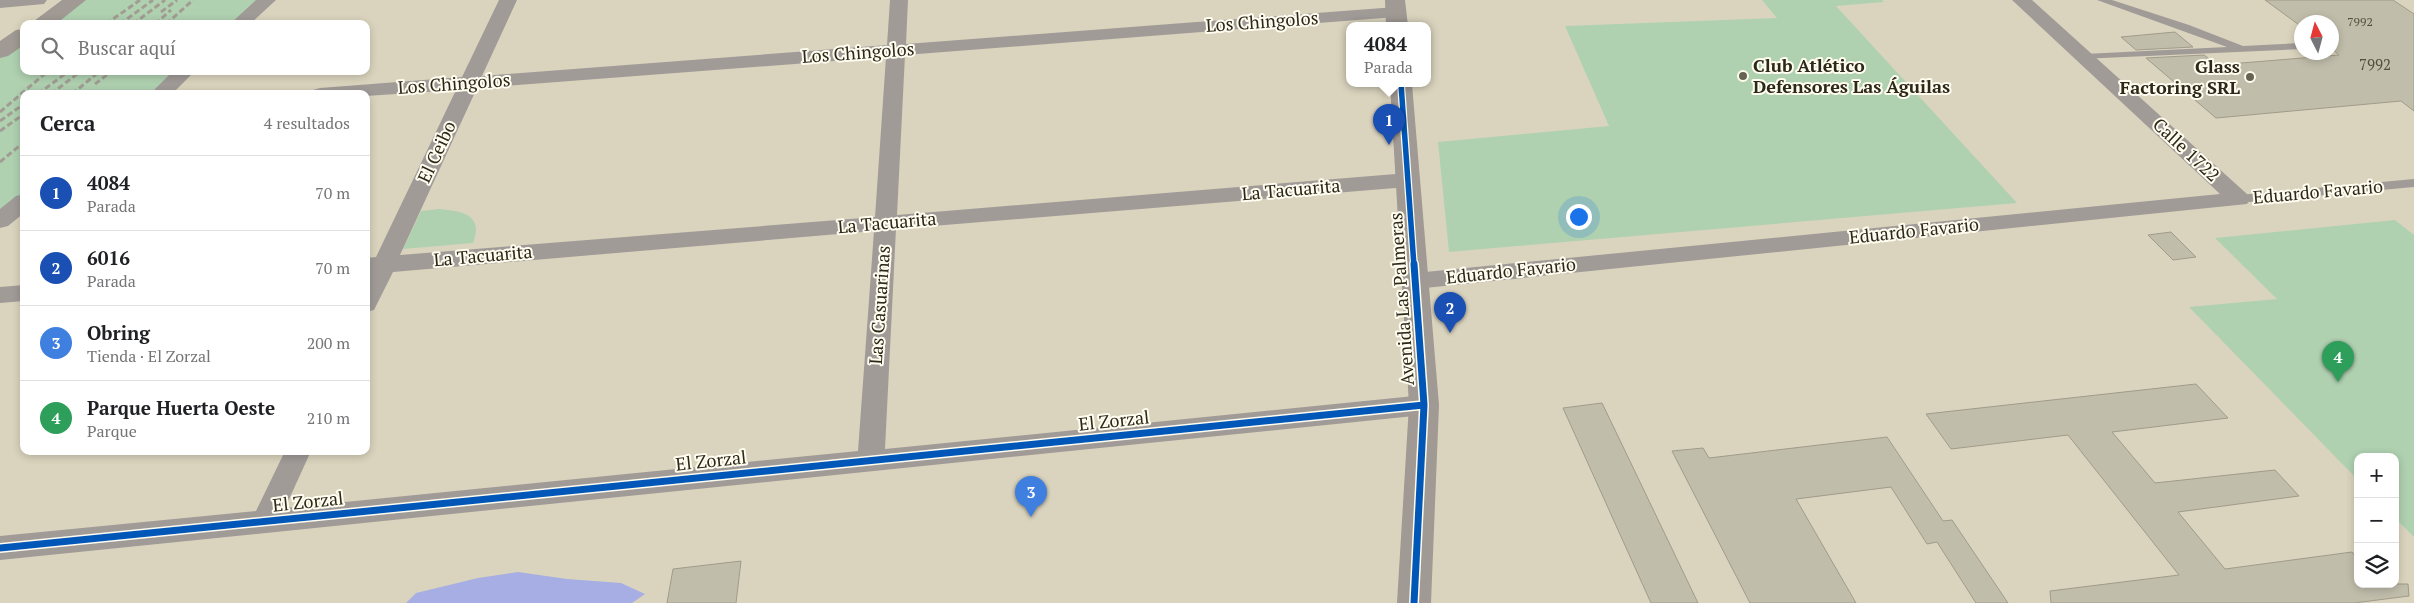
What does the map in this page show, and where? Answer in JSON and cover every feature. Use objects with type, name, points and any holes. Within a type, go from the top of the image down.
[{"type":"main road","points":[[47,20],[76,0]]},
{"type":"main road","points":[[0,51],[20,38]]},
{"type":"main road","name":"Avenida Las Palmeras","points":[[1401,87],[1424,405],[1414,603]]},
{"type":"street","points":[[0,3],[38,0]]},
{"type":"street","points":[[244,20],[267,0]]},
{"type":"street","name":"El Ceibo","points":[[370,287],[375,265],[469,83],[508,0]]},
{"type":"street","name":"Las Casuarinas","points":[[870,460],[899,0]]},
{"type":"street","name":"Calle 1722","points":[[2021,0],[2239,199]]},
{"type":"street","name":"Los Chingolos","points":[[370,90],[1396,13]]},
{"type":"street","points":[[164,90],[181,75]]},
{"type":"street","name":"La Tacuarita","points":[[375,265],[1408,180]]},
{"type":"street","name":"Eduardo Favario","points":[[1415,281],[2239,199]]},
{"type":"street","points":[[0,221],[20,205]]},
{"type":"street","points":[[0,295],[20,293]]},
{"type":"street","name":"El Zorzal","points":[[0,548],[1424,405]]},
{"type":"street","points":[[265,522],[296,455]]},
{"type":"lane","points":[[2102,0],[2186,26],[2244,49]]},
{"type":"lane","points":[[2084,57],[2294,46]]},
{"type":"lane","name":"Eduardo Favario","points":[[2239,199],[2414,182]]},
{"type":"green space","points":[[76,0],[267,0],[244,20],[47,20]]},
{"type":"green space","name":"Club Atlético Defensores Las Águilas","points":[[1762,0],[1882,0],[1884,2],[1836,6],[2017,203],[1449,252],[1438,142],[1609,126],[1565,26],[1777,18]]},
{"type":"green space","points":[[20,38],[20,75],[181,75],[164,90],[20,90],[20,204],[0,221],[0,51]]},
{"type":"green space","points":[[439,209],[463,213],[473,220],[476,226],[476,234],[473,243],[403,249],[421,211]]},
{"type":"green space","points":[[2395,220],[2414,235],[2414,537],[2399,522],[2399,453],[2354,453],[2354,476],[2189,307],[2277,299],[2215,238]]},
{"type":"water","points":[[518,572],[567,579],[621,583],[645,594],[632,603],[406,603],[416,593],[478,578]]},
{"type":"building","points":[[2265,0],[2393,0],[2414,14],[2414,111],[2401,101],[2216,118],[2146,58],[2204,55],[2217,65],[2294,59],[2339,60],[2339,15],[2294,15],[2294,21]]},
{"type":"building","points":[[2175,32],[2193,47],[2136,50],[2121,37]]},
{"type":"building","points":[[2171,232],[2196,257],[2173,260],[2148,235]]},
{"type":"building","points":[[2196,384],[2228,418],[2112,432],[2155,483],[2275,470],[2299,496],[2178,512],[2225,569],[2352,552],[2354,554],[2354,588],[2399,588],[2399,584],[2408,584],[2409,596],[2354,603],[2051,603],[2050,591],[2179,575],[2068,435],[1951,449],[1926,414]]},
{"type":"building","points":[[1602,403],[1698,603],[1651,603],[1563,408]]},
{"type":"building","points":[[1887,437],[1943,521],[1952,520],[2008,603],[1976,603],[1937,542],[1927,544],[1891,487],[1796,499],[1856,603],[1750,603],[1672,451],[1703,448],[1709,458]]},
{"type":"building","points":[[741,561],[736,603],[667,603],[673,569]]},
{"type":"railway","points":[[112,20],[140,0]]},
{"type":"railway","points":[[126,20],[153,0]]},
{"type":"railway","points":[[138,20],[165,0]]},
{"type":"railway","points":[[161,12],[177,0]]},
{"type":"railway","points":[[170,20],[193,0]]},
{"type":"railway","points":[[160,20],[171,10]]},
{"type":"railway","points":[[26,90],[43,75]]},
{"type":"railway","points":[[43,90],[64,75]]},
{"type":"railway","points":[[56,90],[76,75]]},
{"type":"railway","points":[[77,90],[95,75]]},
{"type":"railway","points":[[95,84],[107,75]]},
{"type":"railway","points":[[0,112],[20,95]]},
{"type":"railway","points":[[0,121],[20,107]]},
{"type":"railway","points":[[0,131],[20,117]]},
{"type":"railway","points":[[0,162],[20,145]]},
{"type":"cycle path","points":[[1401,87],[1424,405],[1414,603]]},
{"type":"cycle path","points":[[0,548],[1424,405]]},
{"type":"place","name":"Club Atlético Defensores Las Águilas","points":[[1743,76]]},
{"type":"place","name":"Glass Factoring SRL","points":[[2250,77]]},
{"type":"place","name":"4084","points":[[1389,145]]},
{"type":"place","name":"6016","points":[[1450,333]]},
{"type":"place","name":"Parque Huerta Oeste","points":[[2338,382]]},
{"type":"place","name":"Obring","points":[[1031,517]]}]
